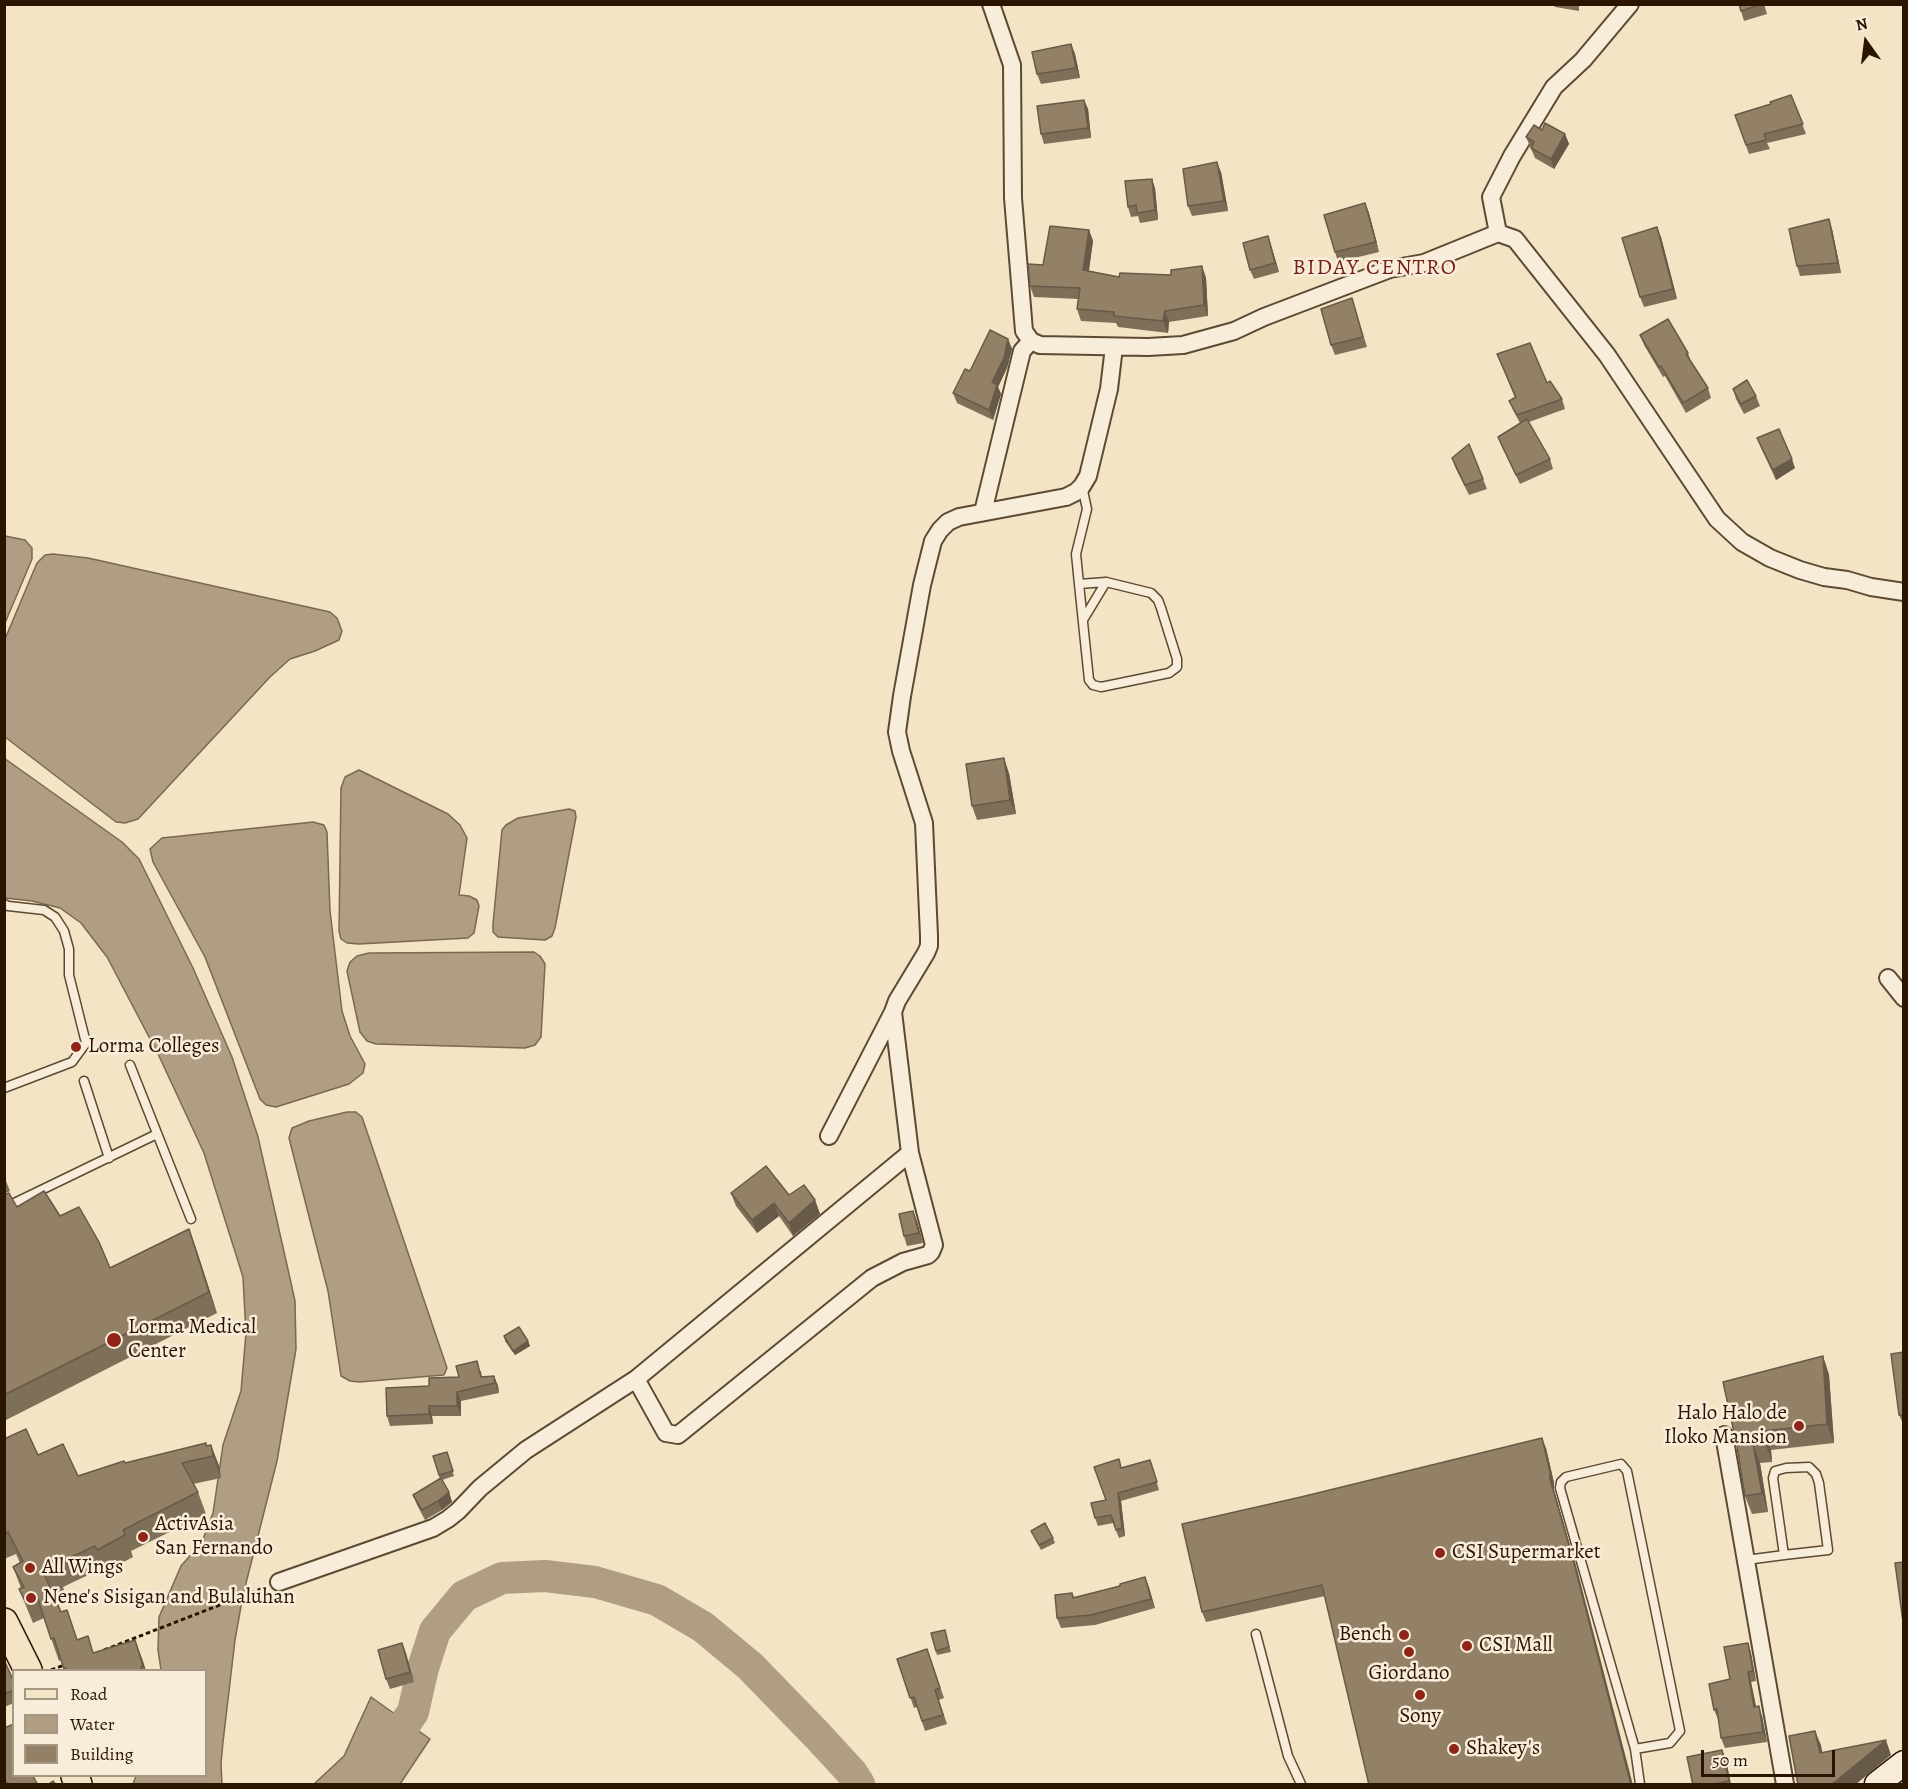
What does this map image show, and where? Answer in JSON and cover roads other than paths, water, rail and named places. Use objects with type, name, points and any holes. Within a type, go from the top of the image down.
[{"type":"main road","points":[[4,1622],[27,1669]]},
{"type":"main road","points":[[1877,1785],[1904,1763]]},
{"type":"street","points":[[991,4],[1012,65],[1013,198],[1024,330],[1030,341],[1040,345],[1114,347],[1183,345],[1234,331],[1263,317],[1380,273],[1424,263],[1498,233],[1515,239],[1607,355],[1717,519],[1725,527],[1742,542],[1770,558],[1800,570],[1871,587],[1904,592]]},
{"type":"street","points":[[1498,233],[1491,197],[1512,156],[1554,87],[1583,60],[1630,4]]},
{"type":"street","points":[[983,512],[1022,351],[1030,341]]},
{"type":"street","points":[[829,1136],[897,1001],[929,946],[924,823],[897,732],[922,585],[933,541],[948,522],[959,517],[1066,497],[1082,486],[1088,476],[1104,410],[1112,372],[1114,347]]},
{"type":"street","points":[[1888,978],[1904,998]]},
{"type":"street","points":[[636,1378],[666,1433],[678,1435],[872,1278],[903,1262],[928,1256],[931,1252],[934,1245],[910,1153],[893,1012]]},
{"type":"street","points":[[279,1582],[434,1528],[458,1511],[480,1488],[526,1450],[636,1378],[910,1153]]},
{"type":"street","points":[[1724,1435],[1785,1785]]},
{"type":"lane","points":[[1079,584],[1106,582],[1151,593],[1158,600],[1177,659],[1177,667],[1169,673],[1101,687],[1093,685],[1089,680],[1079,584],[1076,554],[1087,509],[1082,486]]},
{"type":"lane","points":[[1083,621],[1106,582]]},
{"type":"lane","points":[[4,904],[44,910],[56,917],[64,931],[69,949],[69,975],[86,1042],[72,1062],[4,1088]]},
{"type":"lane","points":[[130,1065],[191,1219]]},
{"type":"lane","points":[[84,1081],[109,1158]]},
{"type":"lane","points":[[4,1208],[157,1134]]},
{"type":"lane","points":[[1635,1749],[1670,1743],[1680,1731],[1627,1471],[1621,1464],[1566,1477],[1561,1482],[1560,1488],[1635,1749],[1640,1785]]},
{"type":"lane","points":[[1746,1560],[1828,1550],[1819,1483],[1816,1474],[1809,1467],[1786,1468],[1776,1472],[1773,1478],[1784,1555]]},
{"type":"lane","points":[[1256,1634],[1288,1756],[1301,1785]]},
{"type":"water","points":[[5,536],[25,540],[32,548],[32,559],[5,623]]},
{"type":"water","points":[[45,555],[88,558],[330,612],[337,618],[342,631],[339,640],[290,659],[270,677],[138,819],[125,823],[116,822],[5,737],[5,639],[37,563]]},
{"type":"water","points":[[4,758],[122,842],[139,859],[193,968],[232,1057],[258,1137],[295,1301],[296,1349],[277,1461],[243,1595],[235,1640],[221,1764],[222,1784],[133,1784],[136,1777],[207,1777],[207,1669],[161,1669],[158,1650],[159,1617],[181,1566],[202,1542],[213,1513],[223,1445],[241,1391],[246,1333],[243,1277],[204,1153],[159,1056],[107,957],[81,923],[60,908],[32,901],[5,898]]},
{"type":"water","points":[[359,770],[448,814],[460,825],[467,838],[459,895],[477,900],[479,906],[474,933],[468,938],[359,944],[347,943],[341,939],[339,931],[341,788],[345,777]]},
{"type":"water","points":[[569,809],[575,811],[576,817],[552,936],[545,940],[498,937],[493,932],[493,924],[502,830],[518,818]]},
{"type":"water","points":[[313,822],[324,825],[327,832],[330,911],[342,1011],[350,1036],[365,1064],[363,1073],[349,1084],[276,1107],[266,1105],[260,1099],[205,957],[153,862],[150,849],[162,838]]},
{"type":"water","points":[[534,952],[545,964],[541,1037],[535,1045],[525,1048],[376,1044],[367,1041],[360,1032],[347,971],[350,962],[357,956],[369,953]]},
{"type":"water","points":[[356,1112],[362,1117],[447,1368],[444,1375],[359,1382],[350,1381],[341,1376],[328,1291],[289,1138],[292,1128],[309,1121]]},
{"type":"water","points":[[371,1697],[430,1739],[400,1784],[314,1784],[344,1756]]},
{"type":"waterway","points":[[359,1784],[371,1774],[413,1712],[423,1668],[435,1631],[464,1596],[502,1578],[545,1576],[595,1582],[657,1600],[703,1627],[750,1666],[817,1735],[852,1773],[859,1784]]},
{"type":"place","name":"Lorma Colleges","points":[[76,1047]]},
{"type":"place","name":"Lorma Medical Center","points":[[114,1340]]},
{"type":"place","name":"Halo Halo de Iloko Mansion","points":[[1799,1426]]},
{"type":"place","name":"ActivAsia San Fernando","points":[[143,1537]]},
{"type":"place","name":"CSI Supermarket","points":[[1440,1553]]},
{"type":"place","name":"All Wings","points":[[30,1568]]},
{"type":"place","name":"Nene's Sisigan and Bulaluhan","points":[[31,1598]]},
{"type":"place","name":"Bench","points":[[1404,1635]]},
{"type":"place","name":"CSI Mall","points":[[1467,1646]]},
{"type":"place","name":"Giordano","points":[[1409,1652]]},
{"type":"place","name":"Sony","points":[[1420,1695]]},
{"type":"place","name":"Shakey's","points":[[1454,1749]]},
{"type":"district","name":"BIDAY CENTRO","points":[[1375,269]]}]
